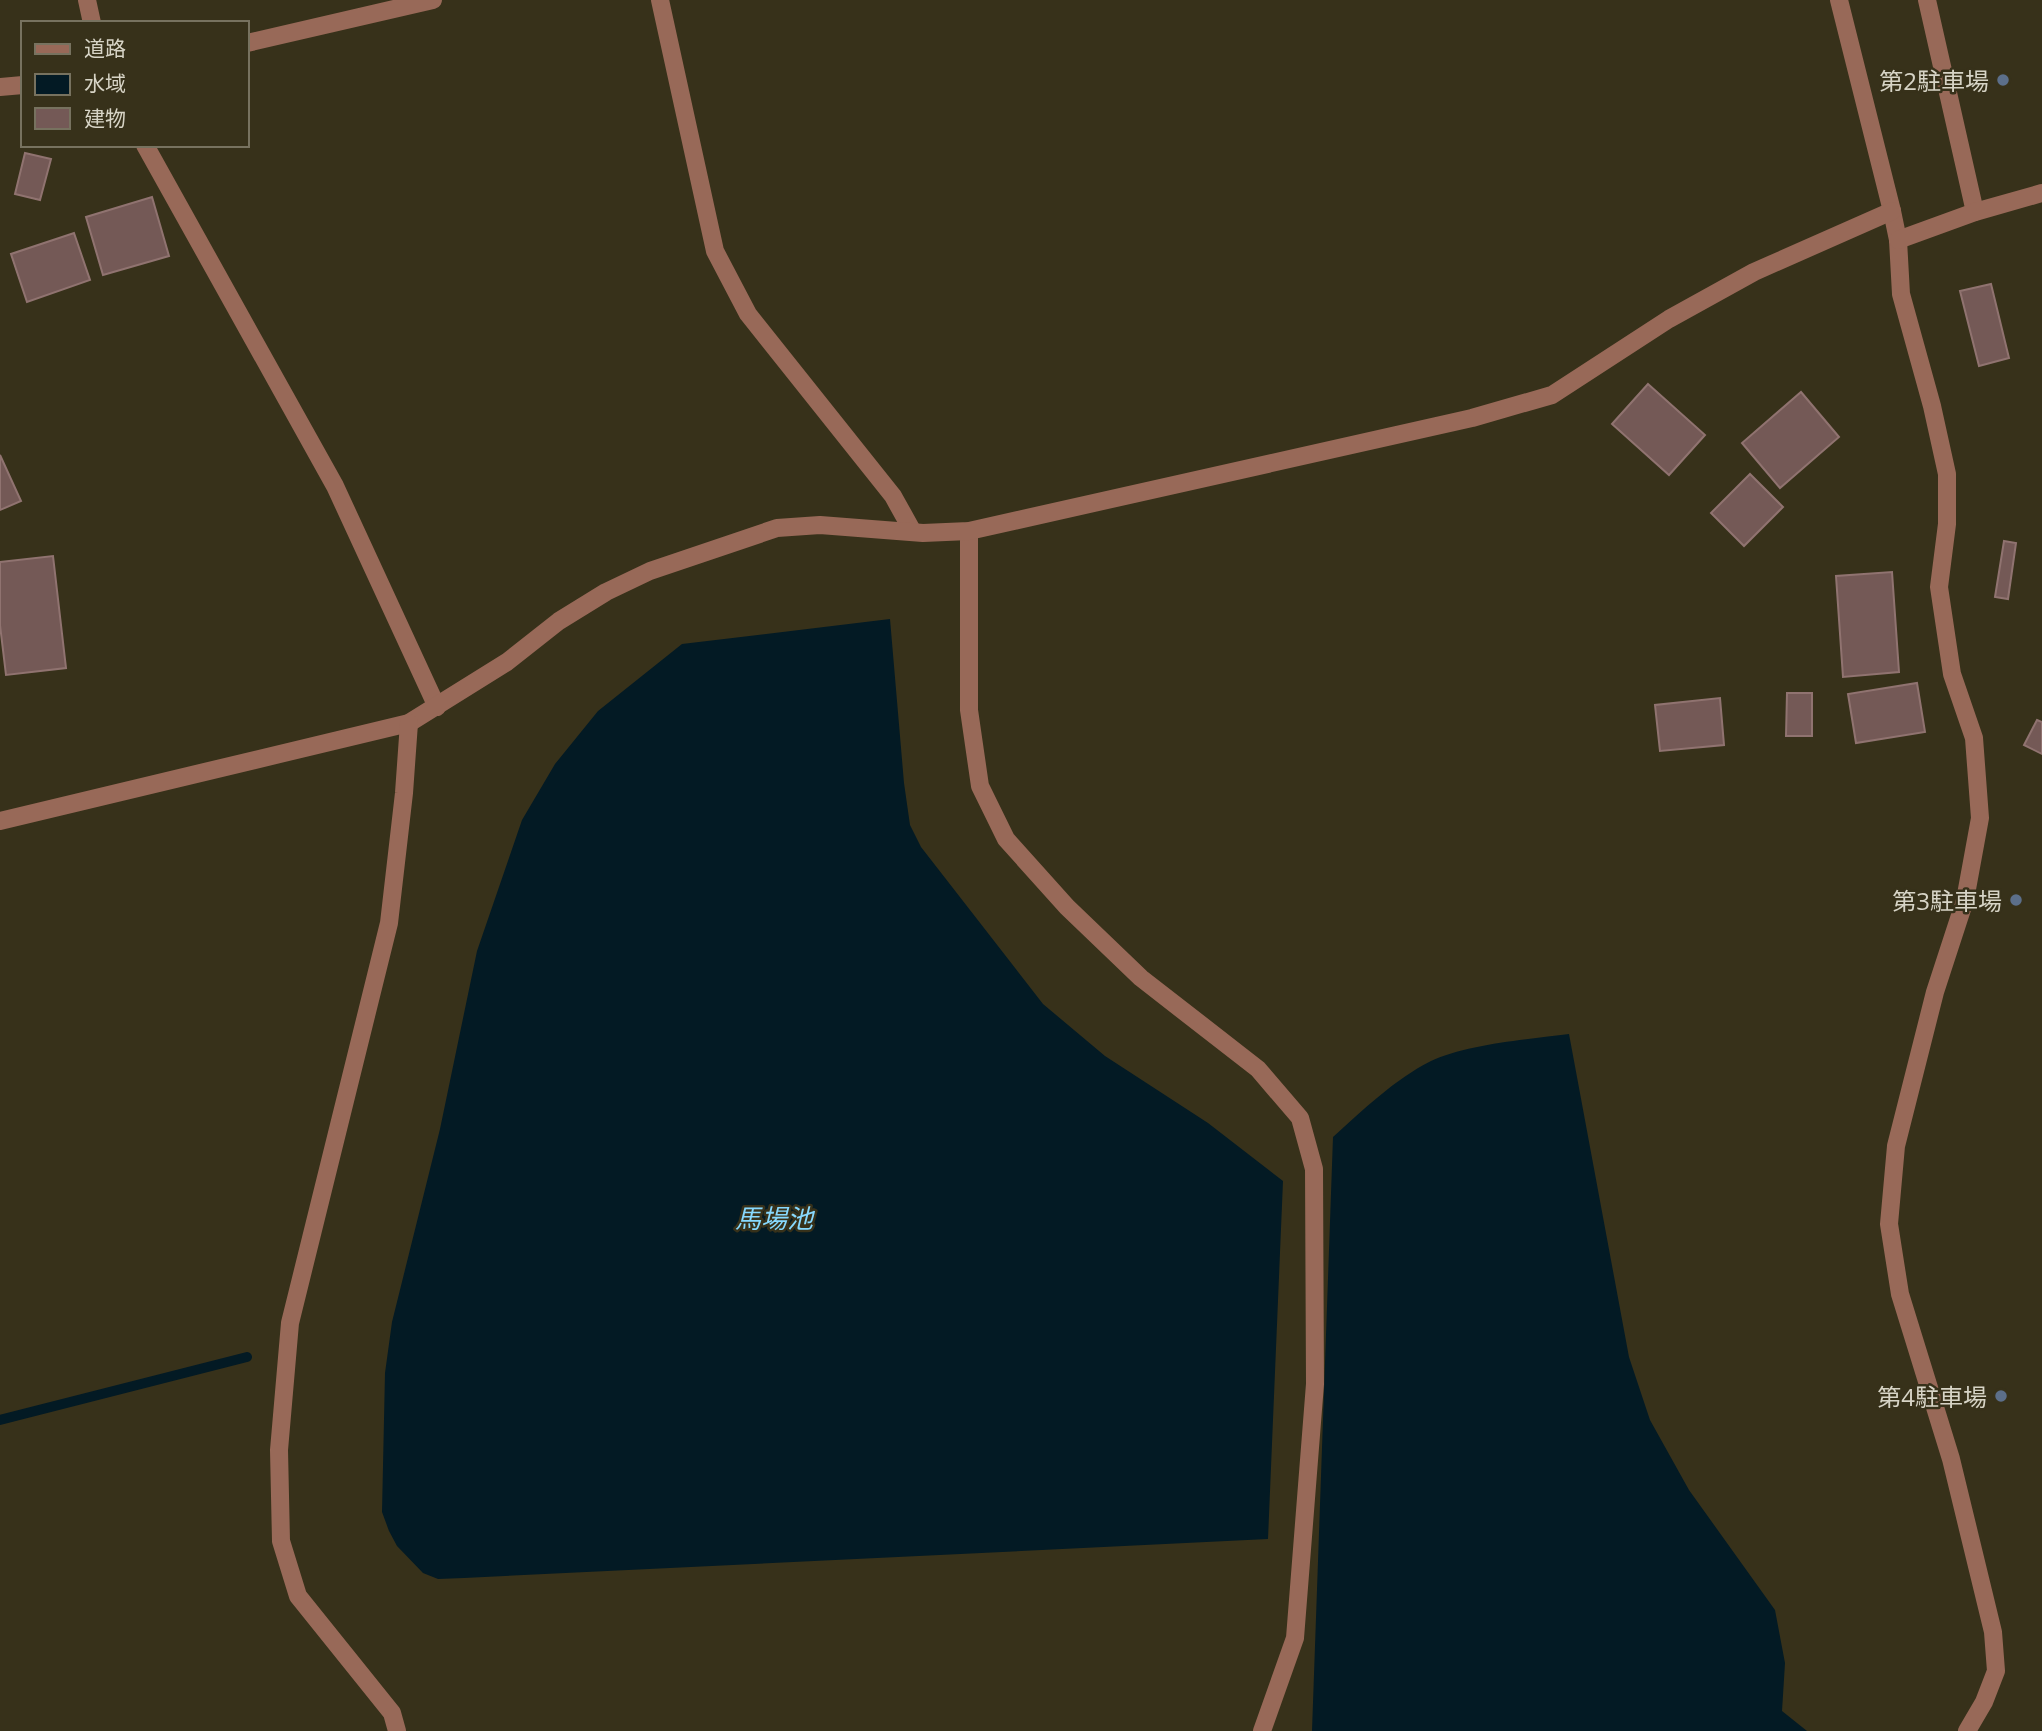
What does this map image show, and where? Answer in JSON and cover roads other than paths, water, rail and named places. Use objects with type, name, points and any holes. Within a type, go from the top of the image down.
[{"type":"street","points":[[87,0],[92,21]]},
{"type":"street","points":[[248,43],[433,0]]},
{"type":"street","points":[[660,0],[715,251],[729,282],[748,314],[893,496],[914,532]]},
{"type":"street","points":[[1839,0],[1892,211],[1898,240],[1901,294],[1932,406],[1947,474],[1947,524],[1939,587],[1952,674],[1974,738],[1980,818],[1965,900],[1935,992],[1896,1146],[1889,1224],[1900,1294],[1951,1459],[1993,1632],[1996,1671],[1984,1702],[1967,1731]]},
{"type":"street","points":[[1927,0],[1975,212]]},
{"type":"street","points":[[0,87],[21,85]]},
{"type":"street","points":[[146,147],[335,486],[437,707]]},
{"type":"street","points":[[1898,240],[1975,212],[2042,193]]},
{"type":"street","points":[[0,821],[409,723],[507,663],[559,621],[606,592],[650,571],[777,528],[820,525],[914,532],[969,531],[1472,418],[1552,395],[1669,320],[1754,272],[1892,211]]},
{"type":"street","points":[[969,531],[969,710],[980,786],[1006,839],[1068,907],[1141,978],[1258,1069],[1300,1118],[1314,1169],[1315,1384],[1295,1638],[1262,1731]]},
{"type":"street","points":[[397,1731],[392,1713],[298,1596],[281,1541],[279,1450],[290,1323],[389,923],[409,723]]},
{"type":"water","name":"馬場池","points":[[890,619],[904,783],[910,825],[921,847],[1043,1004],[1105,1056],[1208,1123],[1283,1181],[1268,1539],[464,1578],[438,1579],[423,1573],[397,1546],[382,1512],[385,1373],[392,1322],[440,1129],[477,951],[522,820],[555,764],[598,711],[682,644]]},
{"type":"water","points":[[1569,1034],[1629,1357],[1650,1420],[1689,1490],[1775,1610],[1785,1663],[1782,1711],[1807,1731],[1312,1731],[1333,1137],[1392,1086],[1431,1061],[1480,1046]]},
{"type":"waterway","points":[[0,1420],[247,1357]]},
{"type":"place","name":"第2駐車場","points":[[2003,80]]},
{"type":"place","name":"第3駐車場","points":[[2016,900]]},
{"type":"place","name":"第4駐車場","points":[[2001,1396]]}]
